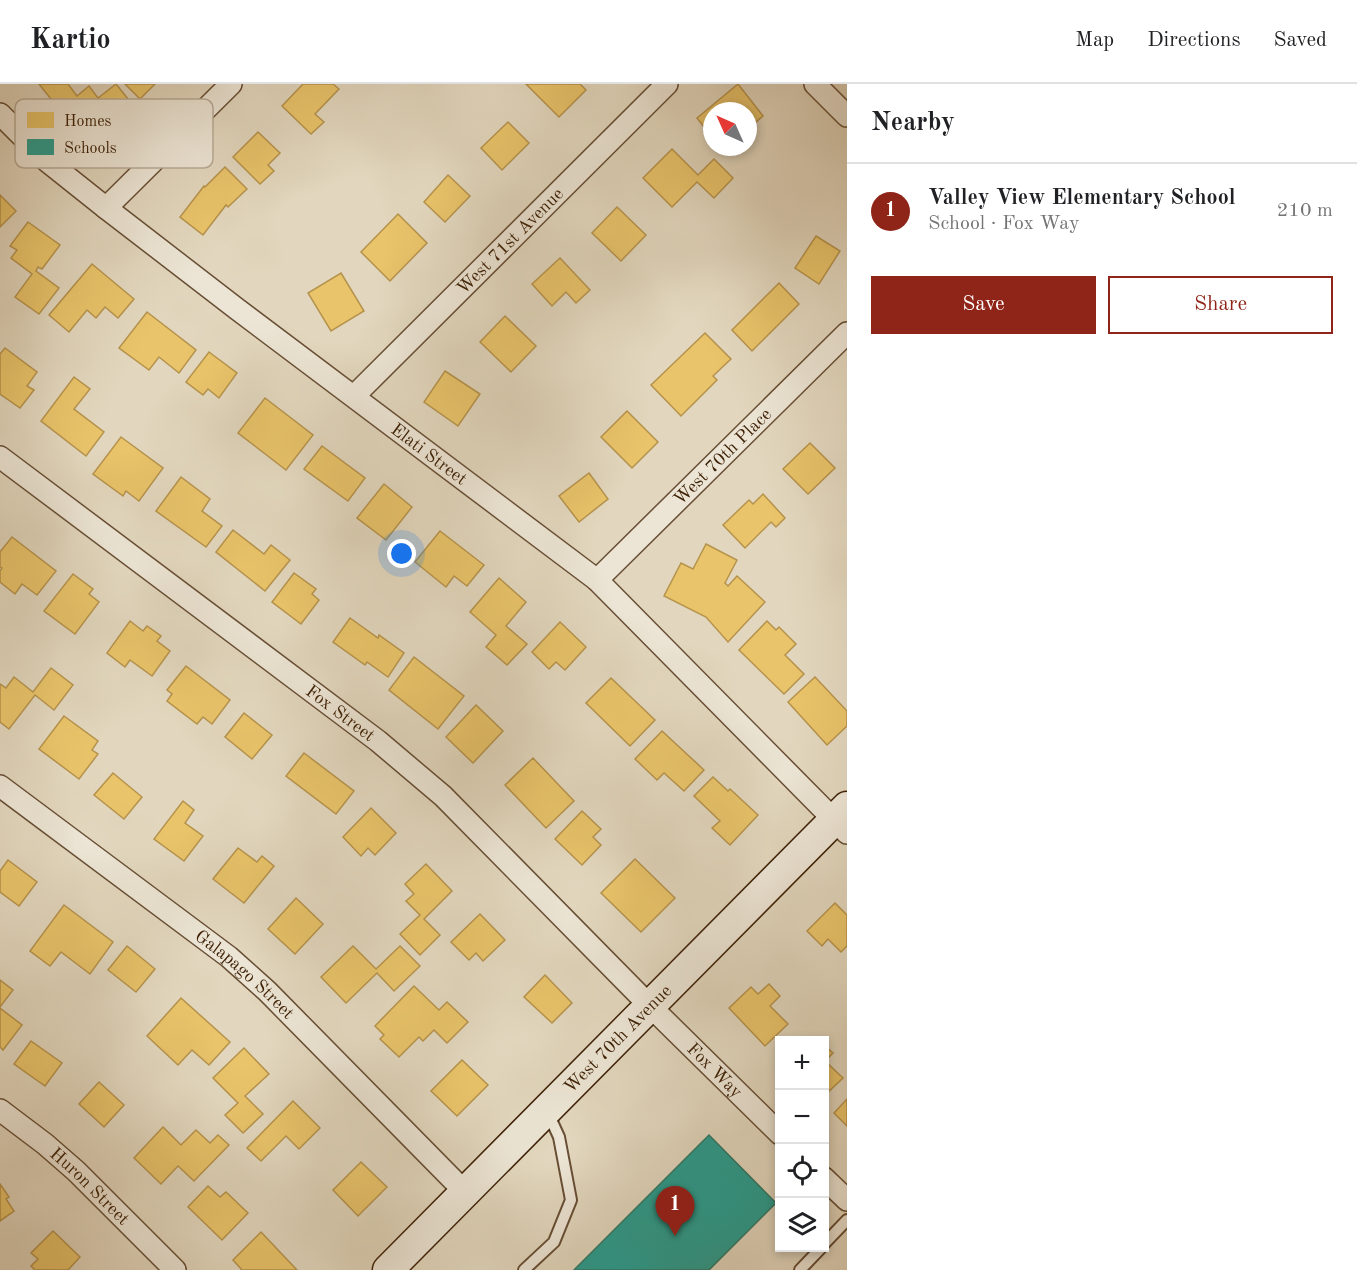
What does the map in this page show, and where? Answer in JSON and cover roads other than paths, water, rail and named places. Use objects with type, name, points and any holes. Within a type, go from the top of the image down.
[{"type":"main road","name":"West 70th Avenue","points":[[388,1270],[650,1006],[843,820]]},
{"type":"street","points":[[213,102],[231,84]]},
{"type":"street","name":"West 71st Avenue","points":[[354,396],[667,84]]},
{"type":"street","points":[[815,84],[847,117]]},
{"type":"street","name":"Elati Street","points":[[0,114],[15,129]]},
{"type":"street","name":"Elati Street","points":[[56,168],[237,309],[597,580],[843,820]]},
{"type":"street","points":[[106,208],[146,168]]},
{"type":"street","name":"West 70th Place","points":[[597,580],[847,333]]},
{"type":"street","name":"Fox Street","points":[[0,457],[378,741],[443,796],[650,1006]]},
{"type":"street","name":"Galapago Street","points":[[0,786],[229,957],[267,991],[465,1192]]},
{"type":"street","name":"Fox Way","points":[[650,1006],[775,1129]]},
{"type":"street","name":"Huron Street","points":[[0,1110],[76,1171],[175,1270]]},
{"type":"street","points":[[829,1182],[847,1200]]},
{"type":"lane","points":[[524,1270],[554,1242],[571,1200],[559,1137],[547,1110]]},
{"type":"lane","points":[[829,1240],[847,1220]]},
{"type":"lane","points":[[800,1270],[817,1252]]},
{"type":"place","name":"Valley View Elementary School","points":[[675,1236]]}]
